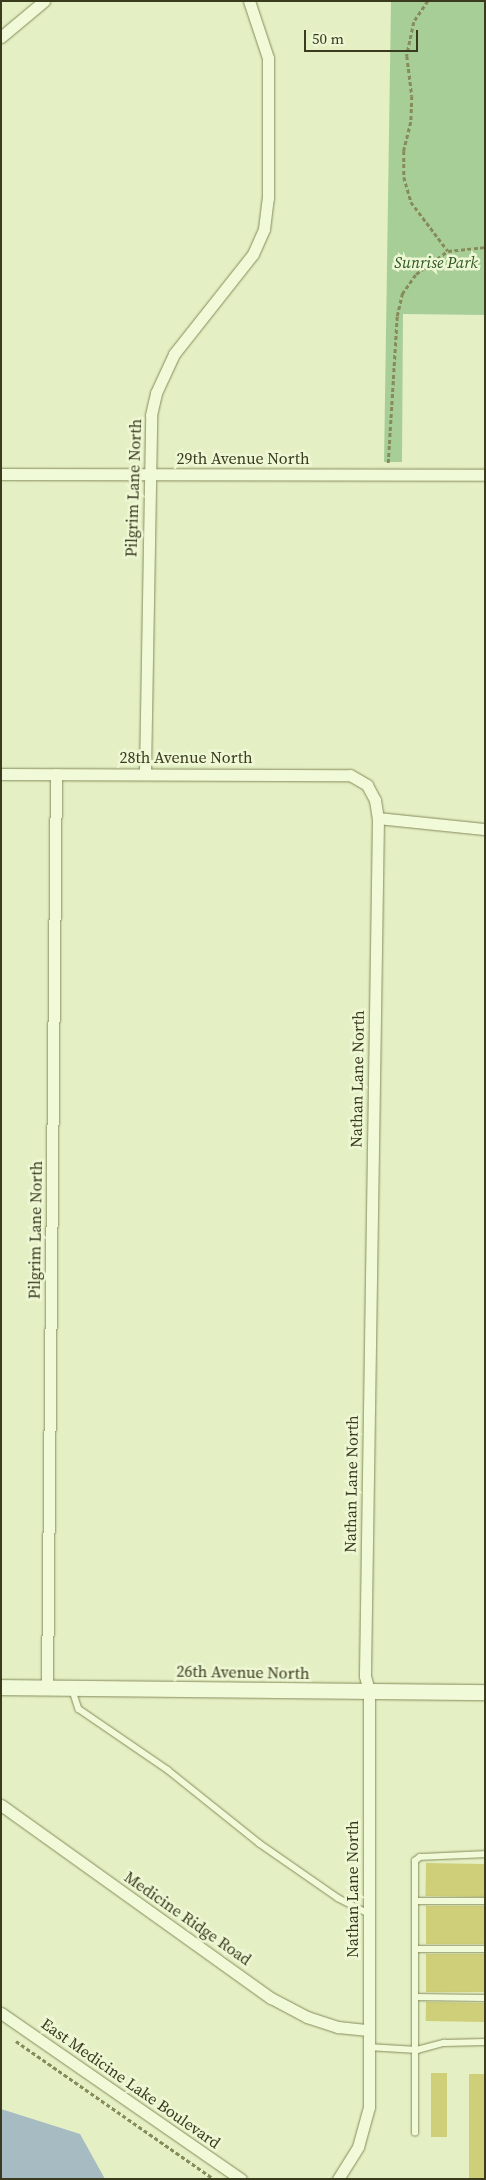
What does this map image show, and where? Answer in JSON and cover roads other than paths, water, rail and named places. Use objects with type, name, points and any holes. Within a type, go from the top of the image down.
[{"type":"street","points":[[1,36],[44,1]]},
{"type":"street","name":"Pilgrim Lane North","points":[[145,773],[148,474],[151,415],[165,373],[187,336],[253,254],[264,229],[268,198],[268,58],[249,1]]},
{"type":"street","name":"29th Avenue North","points":[[1,474],[485,475]]},
{"type":"street","name":"28th Avenue North","points":[[1,774],[350,774],[367,785]]},
{"type":"street","name":"Pilgrim Lane North","points":[[47,1688],[56,774]]},
{"type":"street","name":"Nathan Lane North","points":[[338,2179],[363,2134],[368,2107],[368,1691],[365,1676],[378,818],[375,800],[367,785]]},
{"type":"street","points":[[378,818],[485,829]]},
{"type":"street","name":"26th Avenue North","points":[[1,1687],[485,1692]]},
{"type":"street","name":"Medicine Ridge Road","points":[[1,1805],[271,1998],[307,2017],[338,2028],[368,2030]]},
{"type":"street","name":"East Medicine Lake Boulevard","points":[[1,2013],[242,2179]]},
{"type":"lane","points":[[72,1688],[78,1709],[168,1770],[283,1859],[338,1898],[369,1914]]},
{"type":"lane","points":[[415,2133],[417,2050],[415,1861],[420,1856],[485,1854]]},
{"type":"lane","points":[[415,1901],[485,1901]]},
{"type":"lane","points":[[415,1949],[485,1949]]},
{"type":"lane","points":[[415,1997],[485,1998]]},
{"type":"lane","points":[[368,2047],[417,2050],[444,2043],[485,2042]]},
{"type":"water","points":[[1,2109],[80,2134],[105,2179],[1,2179]]},
{"type":"park label","name":"Sunrise Park","points":[[436,262]]}]
